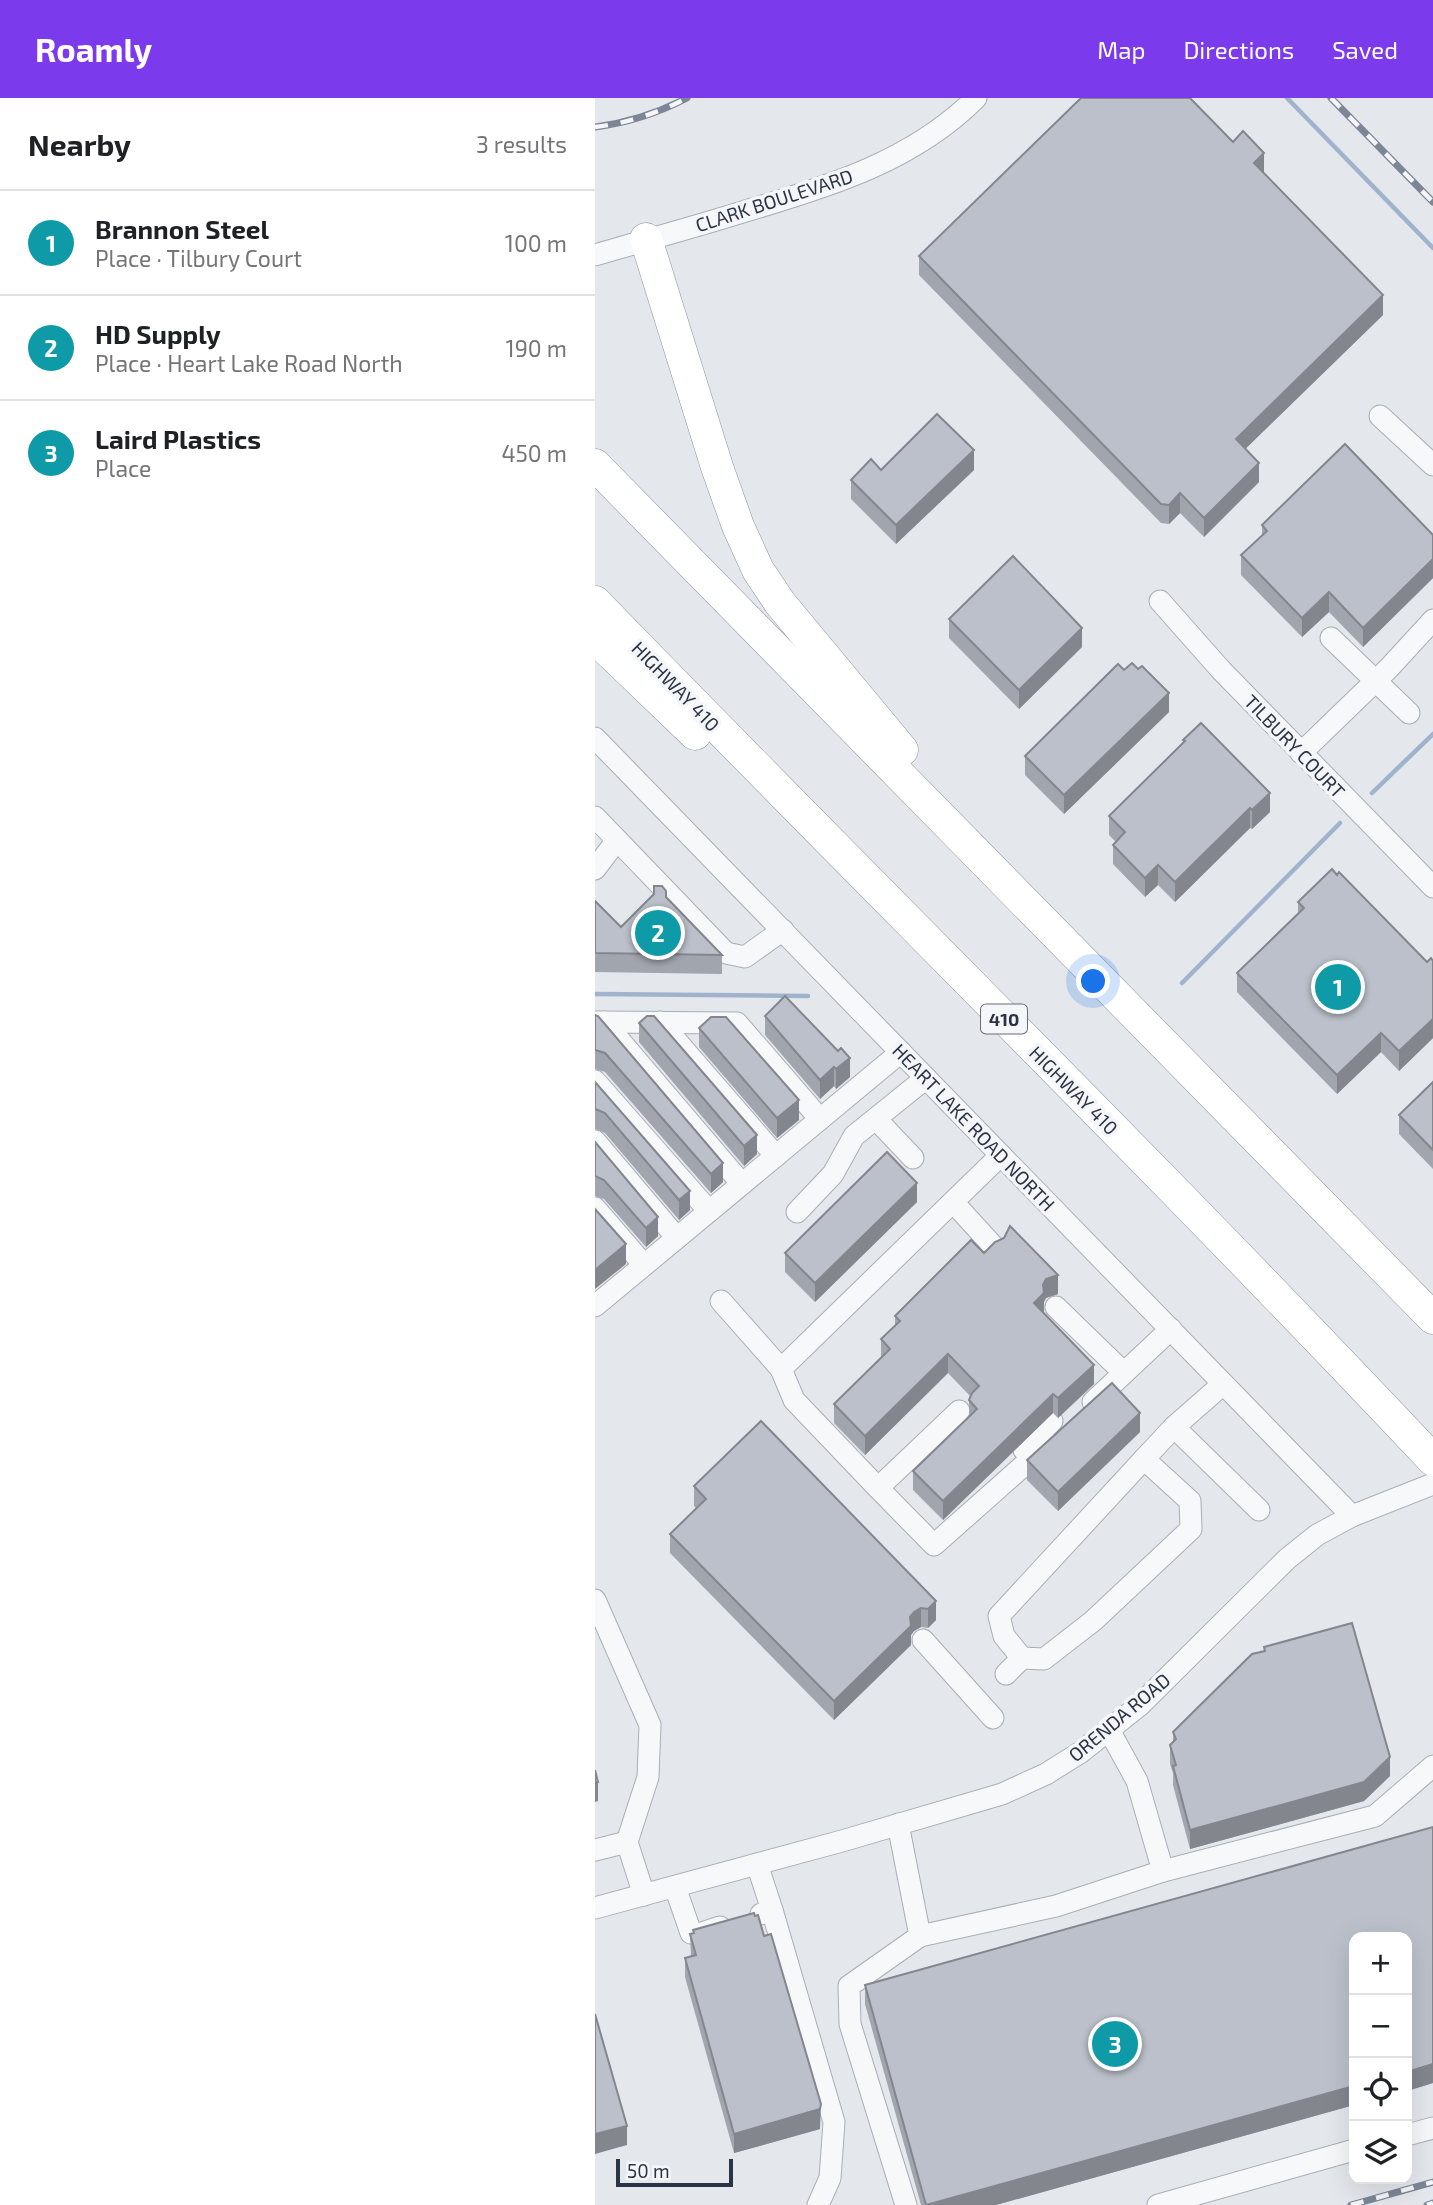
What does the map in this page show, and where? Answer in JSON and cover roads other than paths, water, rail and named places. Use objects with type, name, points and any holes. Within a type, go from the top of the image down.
[{"type":"highway","points":[[646,239],[717,467],[738,526],[758,570],[781,603],[911,761],[968,843]]},
{"type":"highway","points":[[595,465],[1433,1318]]},
{"type":"highway","name":"HIGHWAY 410","points":[[595,602],[838,852],[1264,1280],[1433,1460]]},
{"type":"highway","points":[[595,638],[758,794],[838,852]]},
{"type":"street","name":"CLARK BOULEVARD","points":[[595,255],[827,187],[885,162],[935,133],[976,98]]},
{"type":"street","points":[[1380,416],[1433,465]]},
{"type":"street","name":"TILBURY COURT","points":[[1160,601],[1221,670],[1433,887]]},
{"type":"street","points":[[1301,753],[1433,620]]},
{"type":"street","points":[[1331,638],[1409,713]]},
{"type":"street","name":"HEART LAKE ROAD NORTH","points":[[595,738],[1352,1517]]},
{"type":"street","points":[[595,817],[726,953],[745,957],[783,930]]},
{"type":"street","points":[[595,869],[617,840]]},
{"type":"street","points":[[599,1022],[737,1023],[820,1119]]},
{"type":"street","points":[[599,1022],[742,1184]]},
{"type":"street","points":[[660,1022],[776,1156]]},
{"type":"street","points":[[599,1294],[644,1265],[901,1052]]},
{"type":"street","points":[[797,1212],[833,1174],[854,1136],[926,1078]]},
{"type":"street","points":[[595,1081],[709,1211]]},
{"type":"street","points":[[876,1119],[913,1158]]},
{"type":"street","points":[[595,1141],[677,1238]]},
{"type":"street","points":[[781,1369],[1001,1155]]},
{"type":"street","points":[[953,1202],[995,1248]]},
{"type":"street","points":[[595,1208],[644,1265]]},
{"type":"street","points":[[721,1301],[781,1369],[795,1399],[934,1545],[1171,1329]]},
{"type":"street","points":[[1056,1307],[1124,1373]]},
{"type":"street","points":[[1022,1658],[1004,1636],[999,1616],[1174,1427],[1223,1384]]},
{"type":"street","points":[[878,1488],[959,1412]]},
{"type":"street","points":[[1174,1427],[1259,1510]]},
{"type":"street","points":[[1006,1674],[1022,1658],[1044,1659],[1093,1621],[1191,1529],[1190,1501],[1144,1459]]},
{"type":"street","name":"ORENDA ROAD","points":[[595,1908],[898,1825],[1002,1794],[1046,1774],[1081,1752],[1140,1705],[1287,1559],[1317,1535],[1352,1517],[1433,1483]]},
{"type":"street","points":[[595,1600],[650,1725],[648,1777],[627,1842],[644,1895]]},
{"type":"street","points":[[923,1640],[993,1718]]},
{"type":"street","points":[[1109,1730],[1137,1781],[1163,1871]]},
{"type":"street","points":[[906,2205],[850,2024],[849,1986],[920,1936],[1056,1906],[1163,1871],[1375,1816],[1433,1766]]},
{"type":"street","points":[[898,1825],[920,1936]]},
{"type":"street","points":[[595,1850],[627,1842]]},
{"type":"street","points":[[757,1864],[834,2122],[830,2178],[818,2205]]},
{"type":"street","points":[[675,1887],[691,1933],[699,1934],[772,1910]]},
{"type":"street","points":[[1412,2133],[1433,2127]]},
{"type":"street","points":[[1158,2205],[1349,2151]]},
{"type":"waterway","points":[[1287,98],[1433,248]]},
{"type":"waterway","points":[[1372,793],[1433,734]]},
{"type":"waterway","points":[[1182,983],[1340,823]]},
{"type":"waterway","points":[[595,994],[808,996]]},
{"type":"railway","points":[[595,127],[642,117],[687,98]]},
{"type":"railway","points":[[1331,98],[1433,202]]},
{"type":"railway","points":[[1351,2205],[1433,2182]]},
{"type":"railway","points":[[1427,2205],[1433,2203]]},
{"type":"place","name":"HD Supply","points":[[658,933]]},
{"type":"place","name":"Brannon Steel","points":[[1338,987]]},
{"type":"place","name":"Laird Plastics","points":[[1115,2044]]}]
